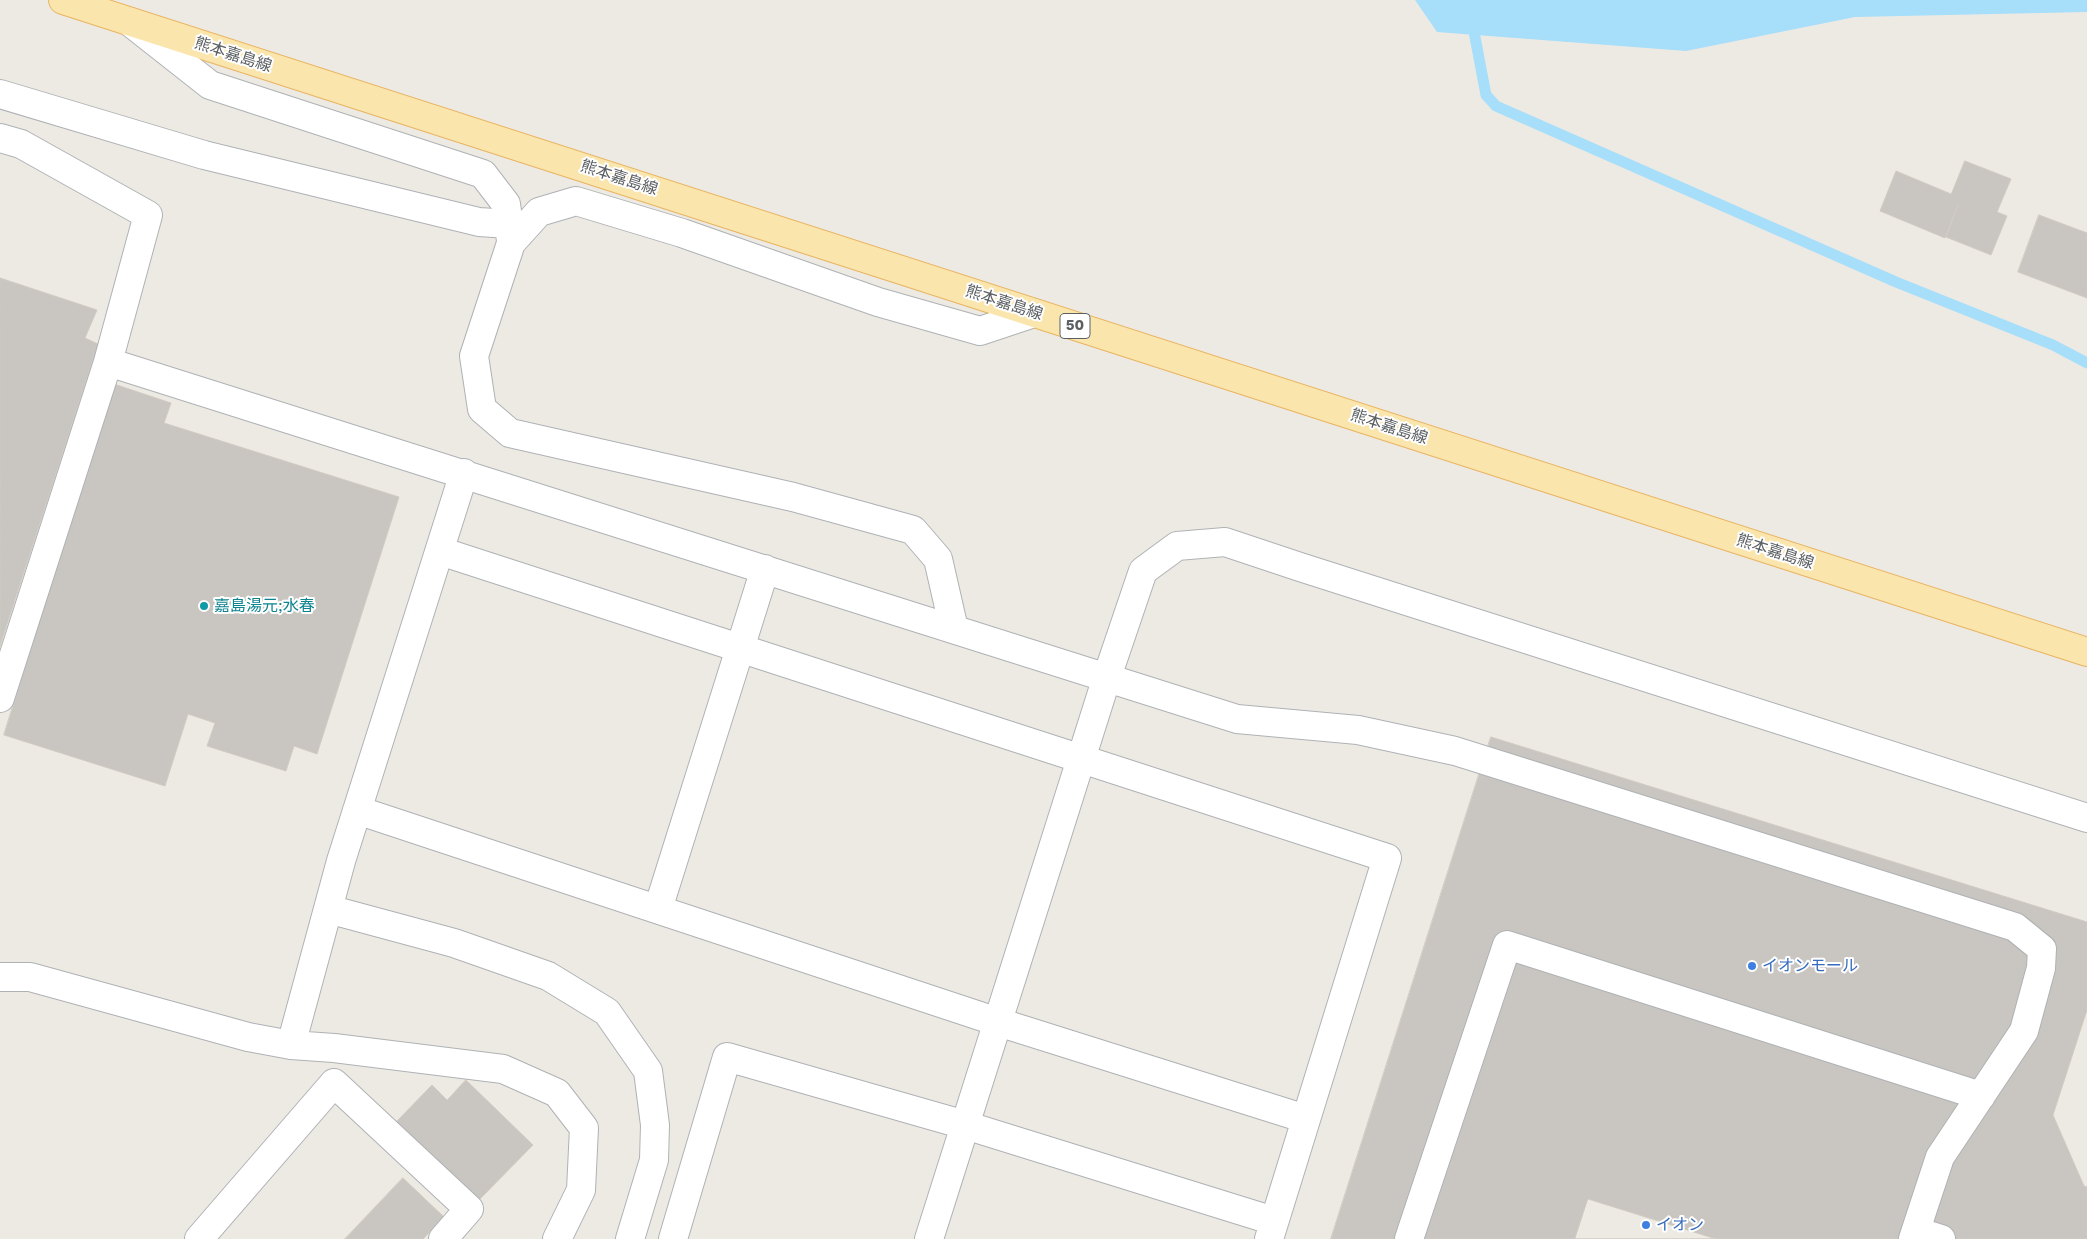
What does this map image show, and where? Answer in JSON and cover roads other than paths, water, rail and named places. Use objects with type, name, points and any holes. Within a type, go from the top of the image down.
[{"type":"main road","name":"熊本嘉島線","points":[[63,0],[2087,652]]},
{"type":"street","points":[[130,22],[210,86],[483,174],[506,204],[510,233],[474,356],[482,409],[510,433],[793,496],[913,530],[938,560],[954,629]]},
{"type":"street","points":[[0,94],[204,155],[479,222],[510,233]]},
{"type":"street","points":[[0,138],[21,144],[148,215],[108,362],[0,698]]},
{"type":"street","points":[[510,233],[539,212],[576,201],[682,233],[878,302],[980,331],[1034,313]]},
{"type":"street","points":[[108,362],[1237,719],[1358,730],[1455,752],[2015,927],[2042,949],[2041,968],[2024,1031],[1940,1157],[1923,1236]]},
{"type":"street","points":[[290,1045],[341,861],[464,474]]},
{"type":"street","points":[[929,1239],[1081,759],[1143,571],[1176,546],[1225,542],[2087,818]]},
{"type":"street","points":[[440,551],[1387,858],[1271,1230],[965,1125],[727,1057],[673,1239]]},
{"type":"street","points":[[658,910],[765,569]]},
{"type":"street","points":[[357,810],[998,1022],[1306,1119]]},
{"type":"street","points":[[328,909],[454,943],[548,976],[607,1012],[648,1071],[655,1126],[654,1160],[630,1239]]},
{"type":"street","points":[[1409,1239],[1507,945],[1981,1096]]},
{"type":"street","points":[[0,977],[30,977],[248,1037],[290,1045],[334,1048],[502,1070],[556,1093],[584,1128],[581,1190],[556,1239]]},
{"type":"street","points":[[199,1239],[334,1083],[334,1048]]},
{"type":"street","points":[[334,1083],[469,1209],[443,1239]]},
{"type":"water","points":[[1415,0],[2087,0],[2087,12],[1855,17],[1686,51],[1437,32]]},
{"type":"waterway","points":[[1468,0],[1486,95],[1496,106],[1896,282],[2053,345],[2087,363]]},
{"type":"place","name":"嘉島湯元;水春","points":[[204,606]]},
{"type":"place","name":"イオンモール","points":[[1752,966]]},
{"type":"place","name":"イオン","points":[[1646,1225]]}]
